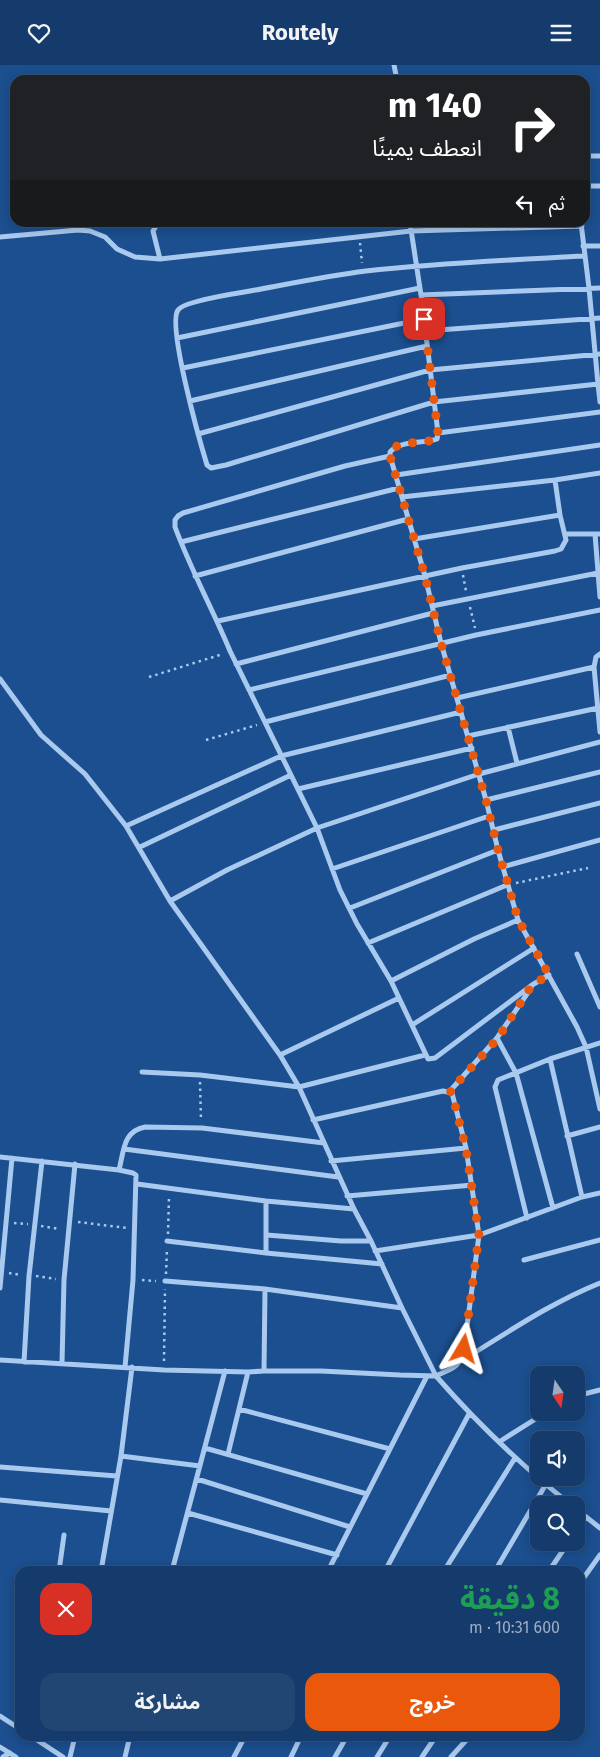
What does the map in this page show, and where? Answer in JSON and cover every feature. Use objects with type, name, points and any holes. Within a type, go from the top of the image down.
[{"type":"street","points":[[156,227],[153,231],[160,259]]},
{"type":"street","points":[[410,227],[438,433],[437,439],[396,447],[390,451],[390,456],[472,748],[507,885],[518,919],[586,1047],[600,1109]]},
{"type":"street","points":[[0,237],[78,230],[90,231],[105,237],[117,249],[135,257],[160,259],[411,231],[509,227]]},
{"type":"street","points":[[582,227],[584,255],[597,354],[600,402]]},
{"type":"street","points":[[584,246],[600,246]]},
{"type":"street","points":[[584,255],[416,266],[363,272],[222,295],[184,305],[178,310],[175,319],[177,338],[198,434],[207,465],[211,468],[434,402],[598,384]]},
{"type":"street","points":[[177,338],[420,288]]},
{"type":"street","points":[[421,295],[600,288]]},
{"type":"street","points":[[183,368],[424,319]]},
{"type":"street","points":[[425,331],[600,319]]},
{"type":"street","points":[[190,401],[427,346]]},
{"type":"street","points":[[198,434],[430,370],[597,354]]},
{"type":"street","points":[[438,433],[600,412]]},
{"type":"street","points":[[396,475],[600,445]]},
{"type":"street","points":[[390,456],[345,466],[183,513],[174,521],[180,542],[218,621],[236,664],[317,828],[332,869],[350,908],[391,981],[428,1059],[434,1058],[532,985],[549,975]]},
{"type":"street","points":[[402,497],[555,480],[600,473]]},
{"type":"street","points":[[218,621],[462,568],[549,553],[561,549],[566,540],[555,480]]},
{"type":"street","points":[[180,542],[399,488]]},
{"type":"street","points":[[414,539],[560,515]]},
{"type":"street","points":[[195,576],[408,519]]},
{"type":"street","points":[[565,534],[597,534],[600,597]]},
{"type":"street","points":[[432,606],[598,573]]},
{"type":"street","points":[[249,690],[476,635],[600,610]]},
{"type":"street","points":[[236,664],[434,613]]},
{"type":"street","points":[[600,655],[596,657],[594,667],[598,686],[600,732]]},
{"type":"street","points":[[457,698],[594,667]]},
{"type":"street","points":[[265,723],[451,675]]},
{"type":"street","points":[[0,679],[40,735],[85,774],[126,826],[170,901],[280,1055],[298,1087],[338,1177],[436,1376],[469,1414],[530,1471]]},
{"type":"street","points":[[468,736],[598,708]]},
{"type":"street","points":[[126,826],[282,756],[461,712]]},
{"type":"street","points":[[508,727],[517,763]]},
{"type":"street","points":[[170,901],[227,870],[317,828],[479,774],[600,743]]},
{"type":"street","points":[[298,789],[472,748]]},
{"type":"street","points":[[486,800],[600,772]]},
{"type":"street","points":[[140,847],[291,775]]},
{"type":"street","points":[[494,831],[600,803]]},
{"type":"street","points":[[332,869],[489,816]]},
{"type":"street","points":[[502,867],[600,840]]},
{"type":"street","points":[[350,908],[498,850]]},
{"type":"street","points":[[368,943],[507,885]]},
{"type":"street","points":[[391,981],[518,919]]},
{"type":"street","points":[[412,1025],[534,948]]},
{"type":"street","points":[[577,954],[600,1007]]},
{"type":"street","points":[[313,1120],[450,1091],[498,1038],[532,985]]},
{"type":"street","points":[[280,1055],[399,998]]},
{"type":"street","points":[[498,1038],[516,1073],[553,1208]]},
{"type":"street","points":[[527,1218],[495,1087],[498,1080],[550,1059],[600,1043]]},
{"type":"street","points":[[142,1072],[200,1075],[298,1087],[425,1055]]},
{"type":"street","points":[[550,1059],[582,1197]]},
{"type":"street","points":[[450,1091],[466,1149],[473,1185],[479,1235],[461,1361]]},
{"type":"street","points":[[567,1136],[600,1127]]},
{"type":"street","points":[[119,1170],[126,1141],[131,1132],[137,1128],[202,1128],[324,1143]]},
{"type":"street","points":[[124,1149],[338,1177]]},
{"type":"street","points":[[331,1161],[466,1149]]},
{"type":"street","points":[[0,1157],[75,1164],[135,1173],[137,1184],[133,1280],[125,1367]]},
{"type":"street","points":[[0,1288],[12,1158]]},
{"type":"street","points":[[24,1362],[29,1276],[42,1161]]},
{"type":"street","points":[[62,1363],[64,1280],[75,1164]]},
{"type":"street","points":[[137,1184],[266,1201],[354,1209]]},
{"type":"street","points":[[348,1196],[473,1185]]},
{"type":"street","points":[[376,1251],[479,1235],[582,1197],[600,1193]]},
{"type":"street","points":[[266,1201],[266,1253]]},
{"type":"street","points":[[267,1235],[341,1241],[371,1241]]},
{"type":"street","points":[[524,1260],[600,1240]]},
{"type":"street","points":[[167,1241],[382,1264]]},
{"type":"street","points":[[165,1281],[265,1289],[402,1308]]},
{"type":"street","points":[[0,1360],[164,1370],[321,1371],[436,1376],[456,1366],[546,1308],[570,1295],[600,1283]]},
{"type":"street","points":[[264,1371],[265,1289]]},
{"type":"street","points":[[102,1566],[121,1456],[132,1367]]},
{"type":"street","points":[[173,1566],[225,1371]]},
{"type":"street","points":[[228,1454],[248,1372]]},
{"type":"street","points":[[331,1566],[427,1376]]},
{"type":"street","points":[[585,1394],[600,1390]]},
{"type":"street","points":[[239,1409],[390,1449]]},
{"type":"street","points":[[388,1566],[469,1414]]},
{"type":"street","points":[[499,1442],[532,1421]]},
{"type":"street","points":[[205,1447],[367,1494]]},
{"type":"street","points":[[121,1456],[200,1467]]},
{"type":"street","points":[[447,1566],[515,1458]]},
{"type":"street","points":[[0,1467],[117,1476]]},
{"type":"street","points":[[197,1479],[350,1527]]},
{"type":"street","points":[[498,1566],[545,1486]]},
{"type":"street","points":[[548,1486],[560,1496]]},
{"type":"street","points":[[0,1500],[111,1511]]},
{"type":"street","points":[[188,1513],[337,1555]]},
{"type":"street","points":[[586,1517],[600,1528]]},
{"type":"street","points":[[60,1566],[64,1535]]},
{"type":"street","points":[[552,1566],[563,1551]]},
{"type":"street","points":[[585,1576],[600,1555]]},
{"type":"street","points":[[0,1716],[15,1726]]},
{"type":"street","points":[[41,1741],[63,1757]]},
{"type":"street","points":[[70,1757],[74,1741]]},
{"type":"street","points":[[125,1757],[129,1741]]},
{"type":"street","points":[[234,1757],[242,1741]]},
{"type":"street","points":[[291,1757],[299,1741]]},
{"type":"street","points":[[335,1757],[344,1741]]},
{"type":"street","points":[[377,1757],[387,1741]]},
{"type":"street","points":[[422,1757],[433,1741]]},
{"type":"street","points":[[452,1757],[466,1741]]},
{"type":"street","points":[[0,1747],[13,1755]]},
{"type":"street","points":[[3,1757],[13,1755]]},
{"type":"path","points":[[359,236],[363,272]]},
{"type":"path","points":[[462,568],[476,635]]},
{"type":"path","points":[[148,677],[230,651]]},
{"type":"path","points":[[206,740],[265,723]]},
{"type":"path","points":[[507,885],[588,868]]},
{"type":"path","points":[[200,1075],[202,1128]]},
{"type":"path","points":[[164,1370],[169,1188]]},
{"type":"path","points":[[69,1221],[135,1229]]},
{"type":"path","points":[[6,1222],[68,1230]]},
{"type":"path","points":[[2,1273],[64,1280]]},
{"type":"path","points":[[133,1280],[165,1281]]},
{"type":"route","points":[[424,319],[438,433],[437,439],[396,447],[390,451],[390,456],[425,576],[441,643],[486,800],[507,885],[518,919],[549,975],[532,985],[498,1038],[450,1091],[466,1149],[473,1185],[479,1235],[464,1349]]}]
